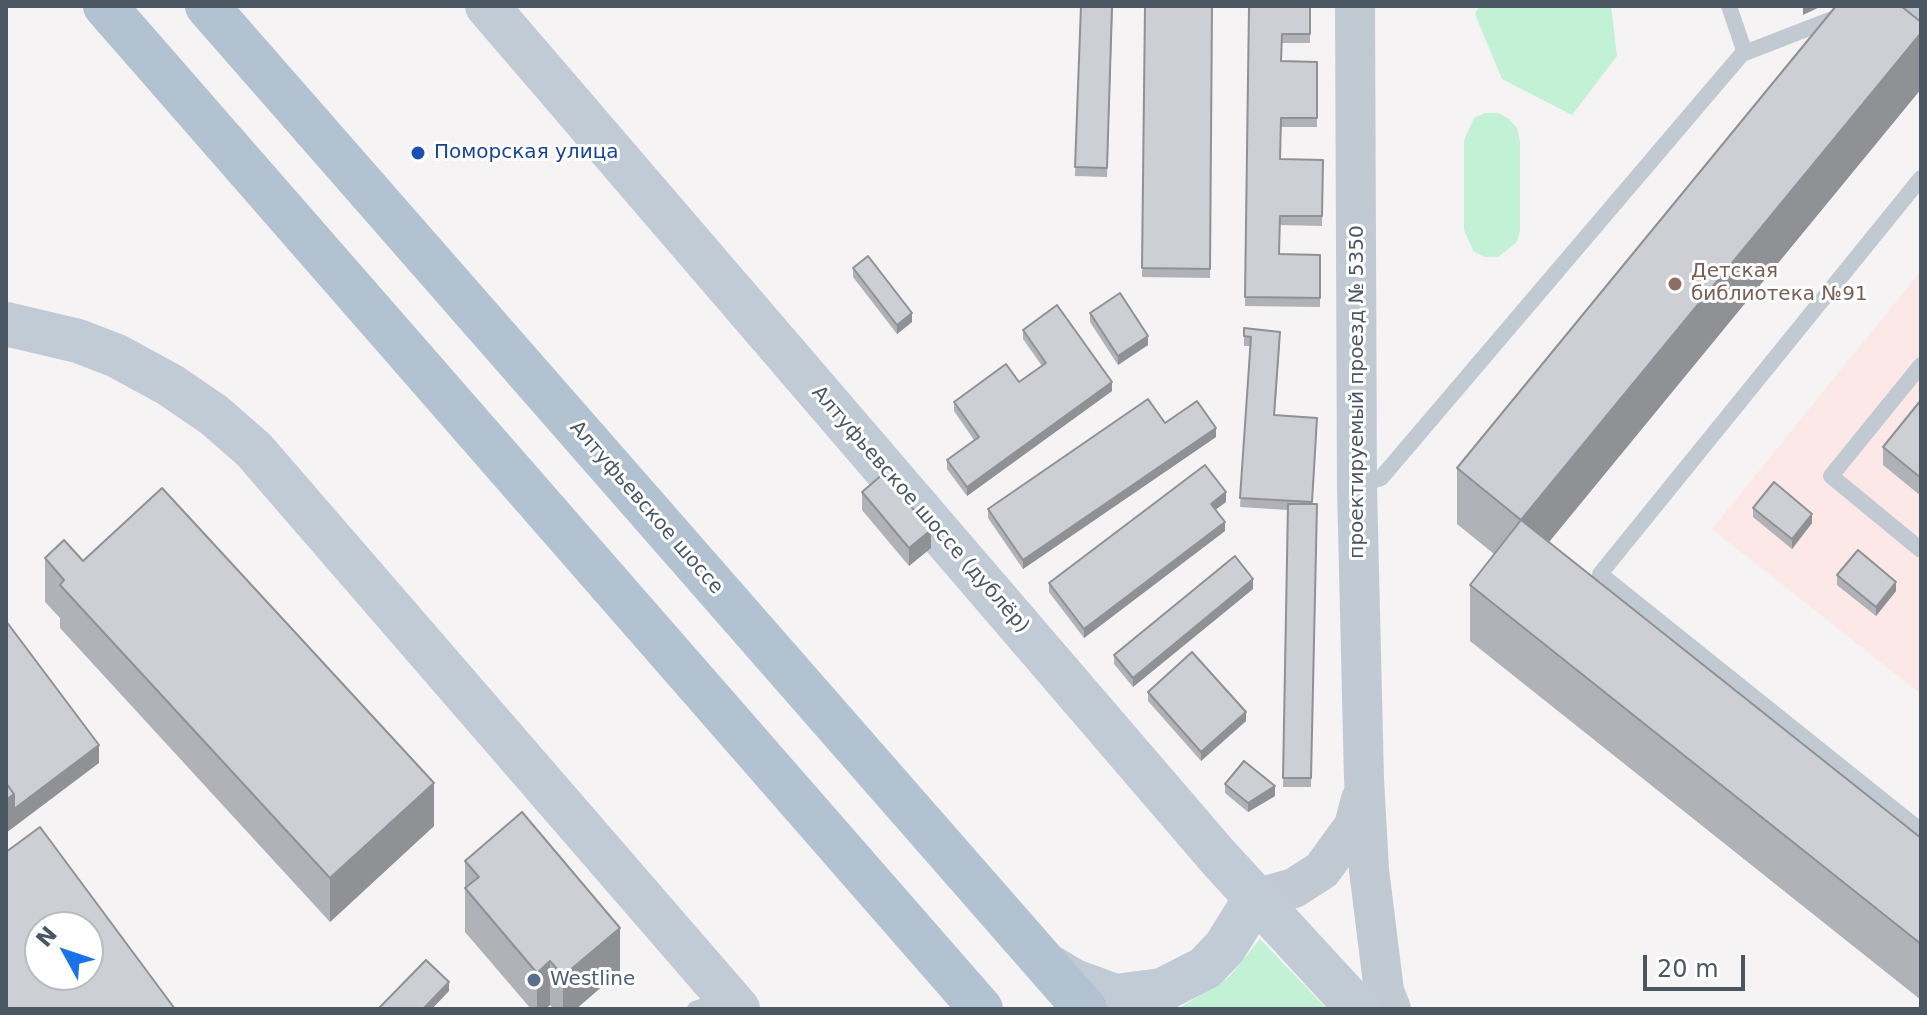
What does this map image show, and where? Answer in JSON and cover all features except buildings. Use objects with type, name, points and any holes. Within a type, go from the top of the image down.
[{"type":"main road","points":[[105,6],[981,1009]]},
{"type":"main road","name":"Алтуфьевское шоссе (дублёр)","points":[[487,6],[1255,899],[1358,1009]]},
{"type":"main road","name":"Алтуфьевское шоссе","points":[[212,13],[1073,993]]},
{"type":"main road","points":[[6,324],[78,341],[117,356],[203,407],[254,450],[720,1005]]},
{"type":"main road","points":[[1073,993],[1074,981],[1115,996],[1162,990],[1205,968],[1232,937],[1255,899]]},
{"type":"street","name":"проектируемый проезд № 5350","points":[[1355,6],[1357,487],[1364,779],[1369,870],[1384,991],[1391,1009]]},
{"type":"street","name":"проектируемый проезд № 5350","points":[[1255,899],[1294,888],[1322,870],[1335,856],[1354,826],[1364,779]]},
{"type":"lane","points":[[1729,6],[1745,53]]},
{"type":"lane","points":[[1357,487],[1381,478],[1745,53],[1866,6]]},
{"type":"lane","points":[[1904,6],[1921,20]]},
{"type":"lane","points":[[1921,178],[1600,574],[1921,831]]},
{"type":"lane","points":[[1921,365],[1831,476],[1921,550]]},
{"type":"shaded area","points":[[1921,271],[1921,694],[1712,529]]},
{"type":"green space","points":[[1479,6],[1611,6],[1617,56],[1572,115],[1502,79],[1475,14]]},
{"type":"green space","points":[[1485,113],[1498,113],[1509,119],[1517,128],[1520,141],[1520,230],[1517,242],[1498,257],[1485,257],[1474,252],[1464,230],[1464,140],[1474,118]]},
{"type":"green space","points":[[1260,939],[1327,1009],[1178,1009],[1229,977]]},
{"type":"place","name":"Поморская улица","points":[[418,153]]},
{"type":"place","name":"Детская библиотека №91","points":[[1675,284]]},
{"type":"place","name":"Westline","points":[[534,980]]}]
